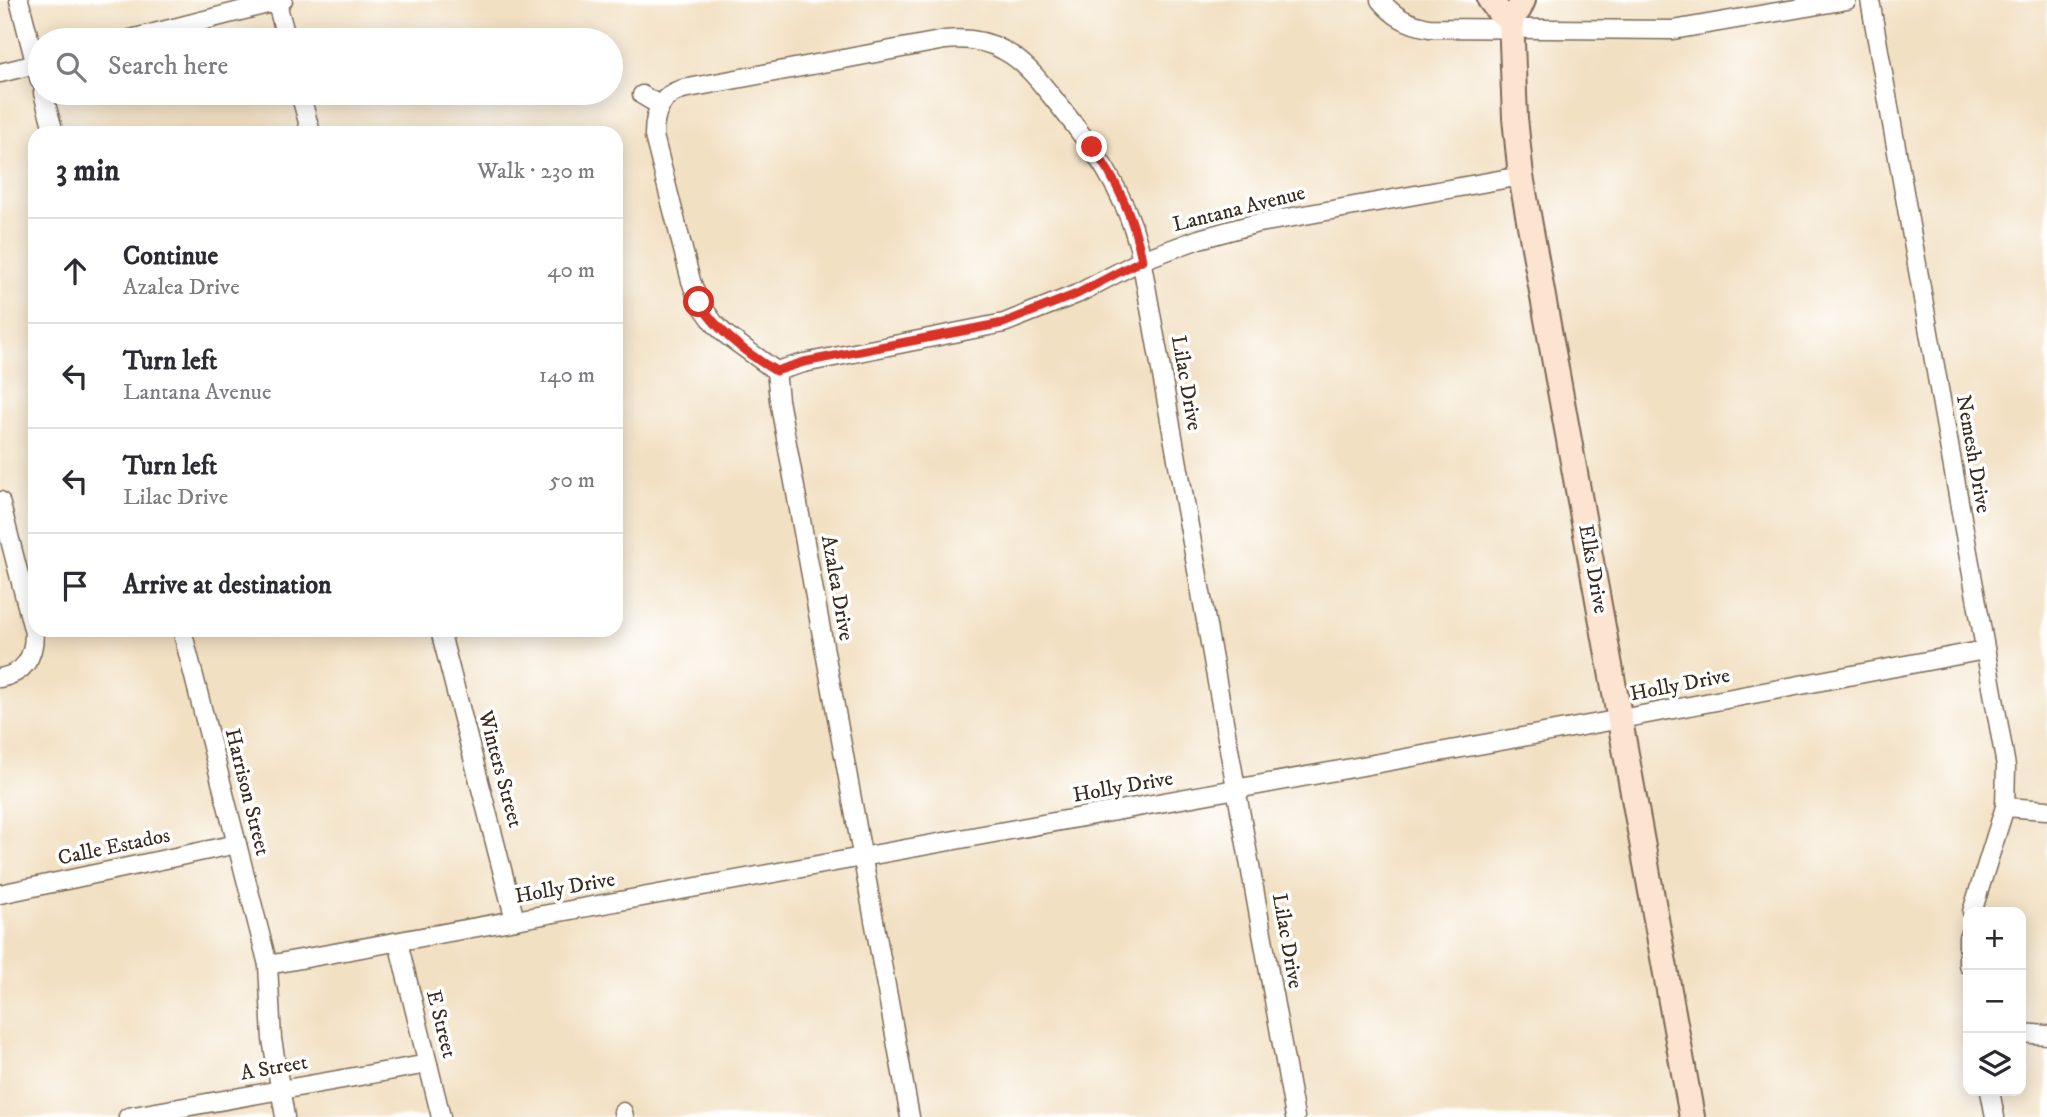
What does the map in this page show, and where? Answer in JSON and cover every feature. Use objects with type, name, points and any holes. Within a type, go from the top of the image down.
[{"type":"main road","points":[[1490,0],[1500,13],[1515,16]]},
{"type":"main road","name":"Elks Drive","points":[[1515,16],[1515,118],[1521,177],[1692,1117]]},
{"type":"street","points":[[19,0],[28,31]]},
{"type":"street","points":[[1380,0],[1396,16],[1429,28],[1515,16],[1673,30],[1758,8],[1847,0]]},
{"type":"street","name":"Nemesh Drive","points":[[1870,0],[2005,752],[2005,807],[1974,907]]},
{"type":"street","points":[[174,28],[279,1],[285,28]]},
{"type":"street","name":"Lilac Drive","points":[[659,105],[670,93],[683,89],[958,39],[986,43],[1014,56],[1026,66],[1101,159],[1130,218],[1142,260],[1295,1117]]},
{"type":"street","points":[[0,73],[28,70]]},
{"type":"street","points":[[642,95],[659,105],[654,121],[654,136],[694,292],[714,323],[776,371]]},
{"type":"street","points":[[46,105],[52,126]]},
{"type":"street","points":[[303,105],[309,126]]},
{"type":"street","name":"Lantana Avenue","points":[[776,371],[804,362],[1003,323],[1077,294],[1142,260],[1199,239],[1254,225],[1521,177]]},
{"type":"street","name":"Azalea Drive","points":[[776,371],[779,400],[910,1117]]},
{"type":"street","points":[[0,501],[28,604]]},
{"type":"street","points":[[0,678],[22,670],[30,658],[34,637]]},
{"type":"street","name":"Harrison Street","points":[[184,637],[268,965],[272,1039],[285,1117]]},
{"type":"street","name":"Winters Street","points":[[442,637],[515,920]]},
{"type":"street","name":"Holly Drive","points":[[268,965],[1621,719],[1985,650]]},
{"type":"street","points":[[2005,807],[2047,810]]},
{"type":"street","name":"Calle Estados","points":[[0,894],[237,844]]},
{"type":"street","name":"E Street","points":[[398,942],[441,1117]]},
{"type":"street","points":[[2026,1033],[2047,1035]]},
{"type":"street","name":"A Street","points":[[128,1117],[428,1064]]},
{"type":"street","points":[[1991,1096],[1995,1117]]},
{"type":"route","points":[[699,302],[725,334],[776,371],[804,362],[1003,323],[1077,294],[1142,260],[1124,203],[1109,172],[1092,147]]}]
